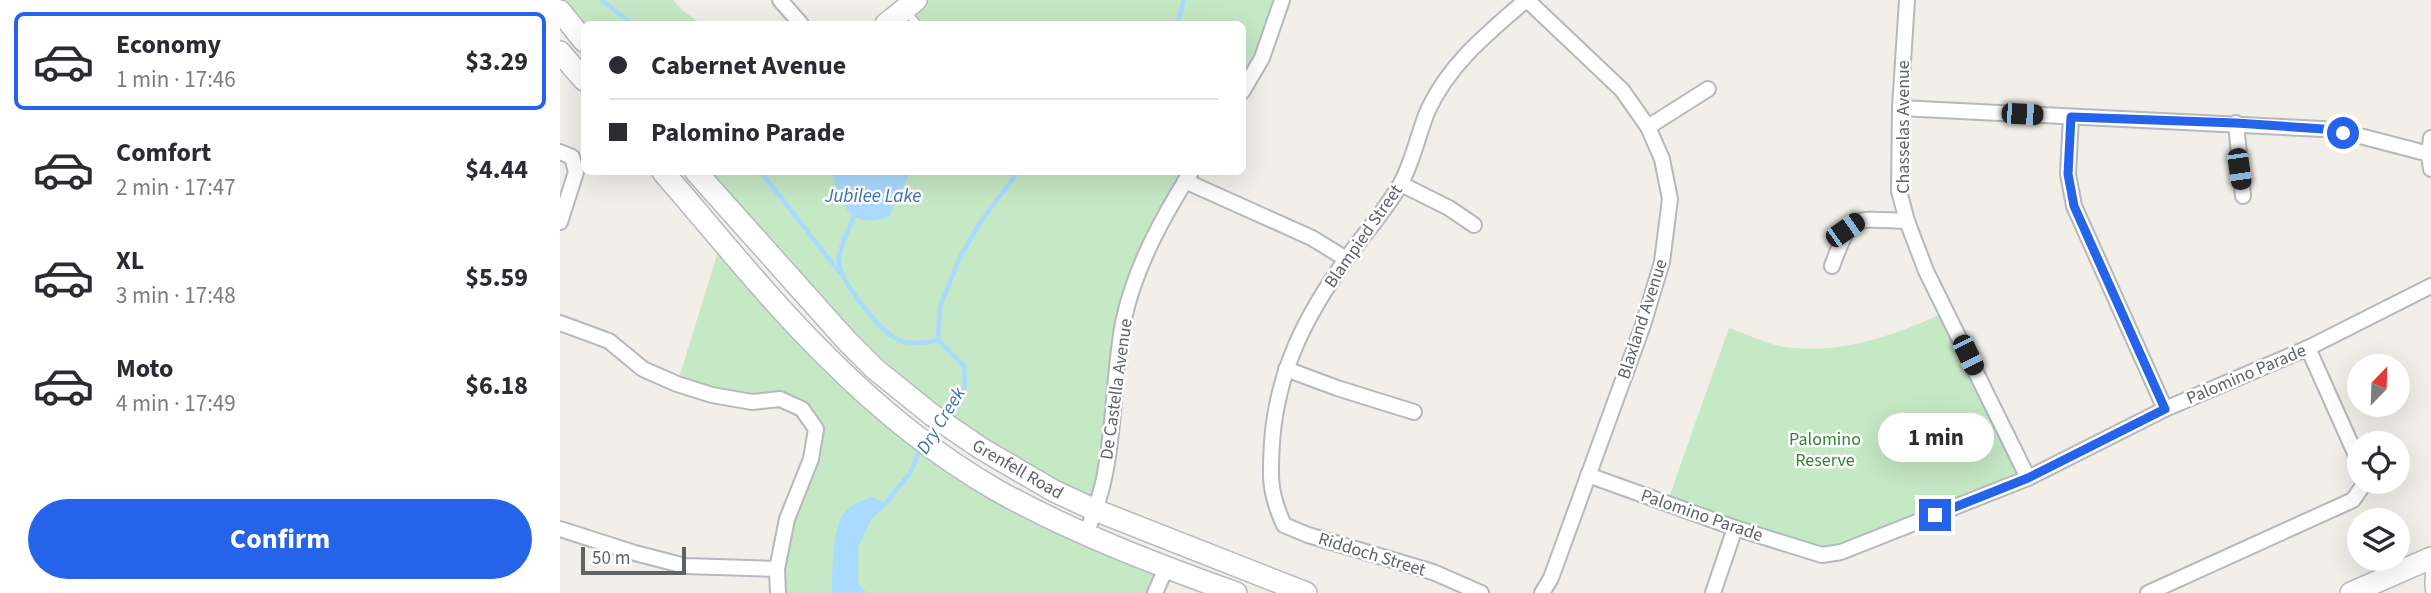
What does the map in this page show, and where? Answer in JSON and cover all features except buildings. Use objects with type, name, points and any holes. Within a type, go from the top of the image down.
[{"type":"main road","points":[[560,11],[581,37]]},
{"type":"main road","points":[[892,21],[912,11]]},
{"type":"main road","points":[[560,51],[581,76]]},
{"type":"main road","name":"Grenfell Road","points":[[666,175],[809,339],[862,390],[943,454],[998,491],[1086,534],[1166,568],[1236,593]]},
{"type":"main road","points":[[681,192],[703,175]]},
{"type":"main road","name":"Grenfell Road","points":[[705,175],[847,341],[875,369],[959,434],[1026,476],[1095,510],[1306,593]]},
{"type":"main road","points":[[2358,592],[2431,558]]},
{"type":"street","points":[[780,0],[798,21]]},
{"type":"street","points":[[1246,85],[1262,58],[1282,0]]},
{"type":"street","name":"Blaxland Avenue","points":[[1527,0],[1622,90],[1648,127],[1662,159],[1670,199],[1662,262],[1643,325],[1551,578],[1542,593]]},
{"type":"street","name":"Blampied Street","points":[[1275,505],[1270,484],[1274,415],[1286,369],[1303,326],[1346,259],[1401,184],[1429,109],[1446,80],[1468,50],[1527,0]]},
{"type":"street","name":"Chasselas Avenue","points":[[1907,0],[1900,108],[1899,191],[1926,271],[2028,478]]},
{"type":"street","points":[[1648,127],[1708,89]]},
{"type":"street","points":[[1900,108],[2323,129],[2429,154]]},
{"type":"street","points":[[2071,117],[2068,174],[2074,206],[2165,409]]},
{"type":"street","points":[[2236,123],[2243,196]]},
{"type":"street","points":[[2431,138],[2431,169]]},
{"type":"street","points":[[560,152],[572,157],[576,172],[560,222]]},
{"type":"street","points":[[1188,176],[1312,238],[1346,259]]},
{"type":"street","name":"De Castella Avenue","points":[[1086,534],[1107,463],[1114,383],[1124,323],[1140,269],[1188,176]]},
{"type":"street","points":[[1401,184],[1450,208],[1474,225]]},
{"type":"street","points":[[1832,265],[1845,230],[1860,219],[1907,221]]},
{"type":"street","name":"Palomino Parade","points":[[1588,475],[1735,528],[1822,555],[1841,552],[2028,478],[2165,409],[2308,348],[2431,286]]},
{"type":"street","points":[[560,323],[609,341],[643,369],[677,384],[712,395],[752,402],[780,399],[803,409],[816,429],[811,459],[787,519],[776,569],[778,593]]},
{"type":"street","points":[[2308,348],[2347,435]]},
{"type":"street","points":[[1286,369],[1414,412]]},
{"type":"street","points":[[2148,593],[2353,500],[2357,494]]},
{"type":"street","name":"Riddoch Street","points":[[1275,505],[1283,525],[1433,572],[1481,593]]},
{"type":"street","points":[[1713,593],[1735,528]]},
{"type":"street","points":[[560,529],[685,566],[776,569]]},
{"type":"street","points":[[1156,593],[1166,568]]},
{"type":"lane","points":[[2430,592],[2431,558]]},
{"type":"green space","points":[[560,0],[673,0],[697,21],[581,21],[581,26]]},
{"type":"green space","points":[[916,0],[1282,0],[1246,83],[1246,21],[890,21]]},
{"type":"green space","points":[[715,175],[1189,175],[1155,235],[1123,323],[1095,510],[919,405],[706,183]]},
{"type":"green space","points":[[722,239],[758,280],[958,465],[1166,568],[1156,593],[778,593],[777,569],[816,429],[802,409],[677,384]]},
{"type":"green space","name":"Palomino Reserve","points":[[1946,312],[2028,478],[1822,555],[1667,503],[1729,328],[1778,346],[1827,348],[1848,346],[1888,335]]},
{"type":"water","name":"Jubilee Lake","points":[[834,175],[909,175],[889,217],[871,220],[858,218],[847,210]]},
{"type":"water","points":[[872,497],[886,503],[869,518],[857,547],[856,585],[864,593],[832,593],[834,552],[840,520],[849,508]]},
{"type":"waterway","points":[[602,0],[628,21]]},
{"type":"waterway","name":"Dry Creek","points":[[1178,21],[1184,0]]},
{"type":"waterway","points":[[763,175],[840,273]]},
{"type":"waterway","name":"Dry Creek","points":[[945,415],[965,387],[964,366],[938,340],[940,307],[960,257],[981,221],[1016,175]]},
{"type":"waterway","points":[[854,216],[839,258],[844,278],[851,290],[887,332],[900,341],[922,343],[938,340]]},
{"type":"waterway","name":"Dry Creek","points":[[864,593],[856,585],[856,547],[869,518],[886,503],[910,473],[921,448]]},
{"type":"route","points":[[1935,515],[2028,478],[2165,409],[2074,206],[2068,174],[2071,117],[2236,123],[2323,129],[2343,133]]}]
